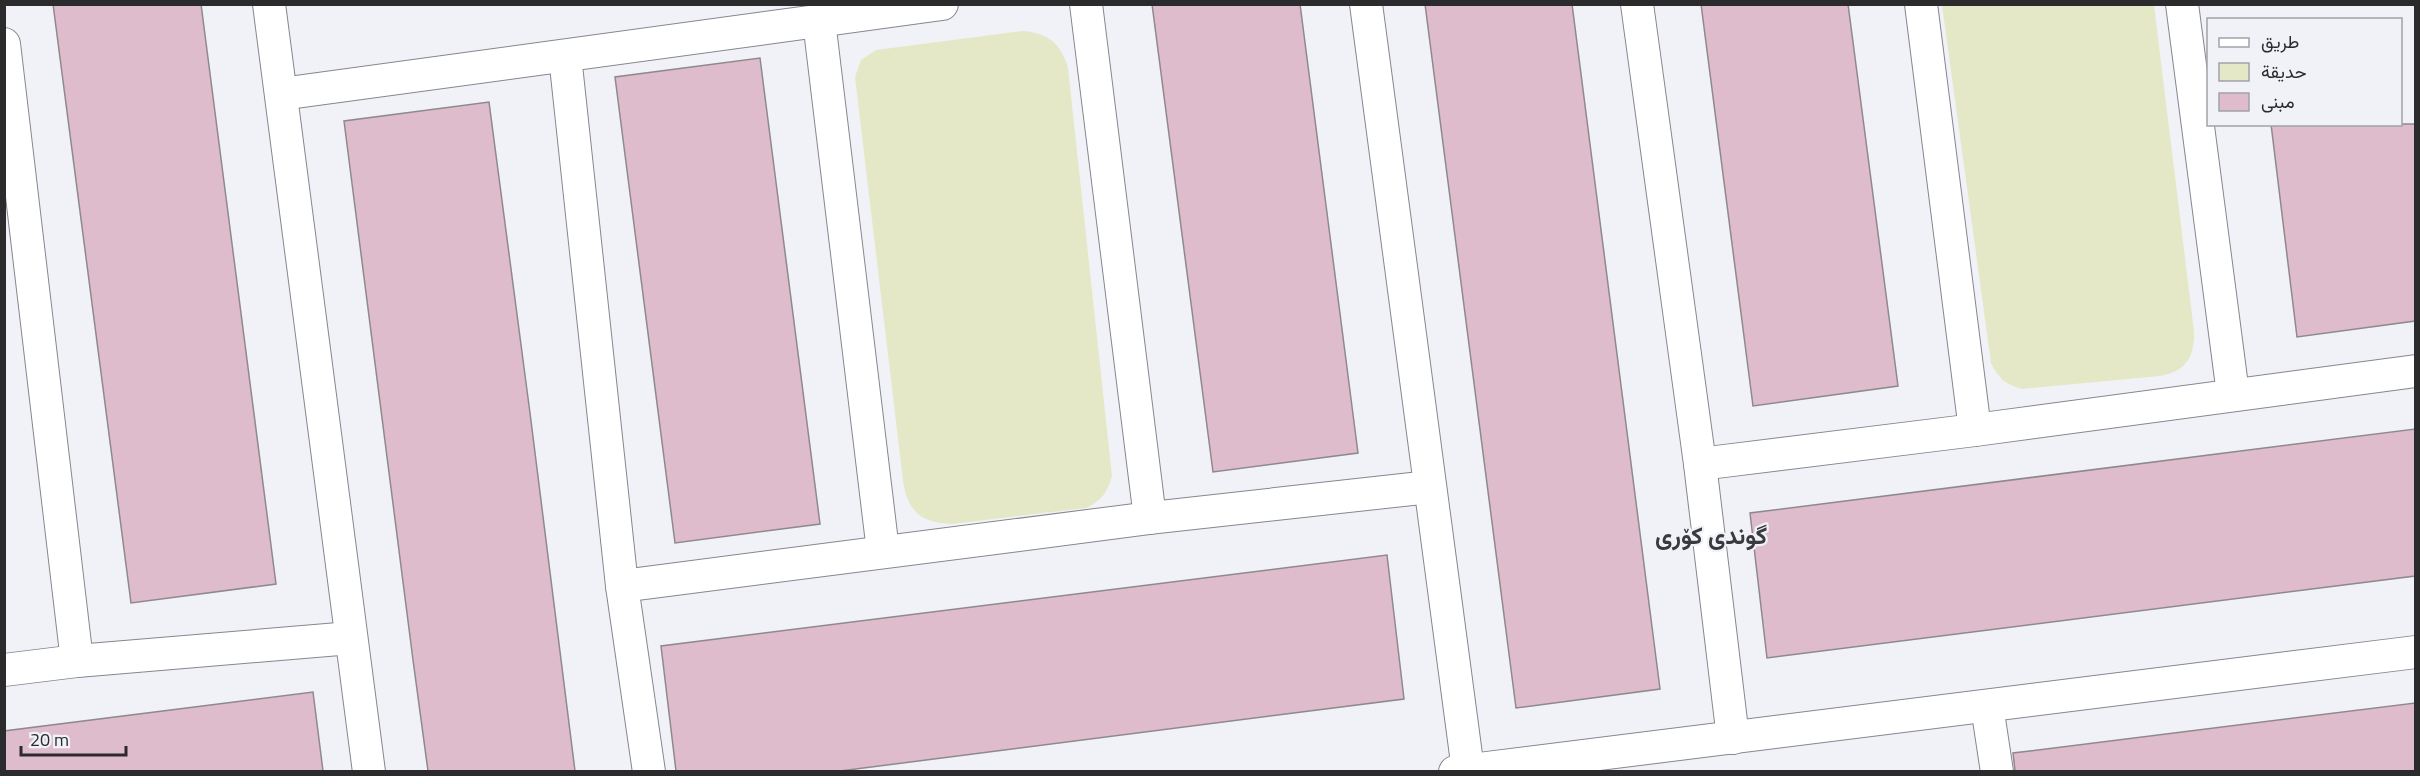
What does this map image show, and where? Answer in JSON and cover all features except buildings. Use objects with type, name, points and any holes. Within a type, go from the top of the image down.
[{"type":"street","points":[[269,4],[369,771]]},
{"type":"street","points":[[281,94],[942,4]]},
{"type":"street","points":[[1086,4],[1150,518]]},
{"type":"street","points":[[1366,4],[1430,487],[1461,771],[2415,652]]},
{"type":"street","points":[[1637,4],[1700,464],[1733,738]]},
{"type":"street","points":[[1921,4],[1975,430]]},
{"type":"street","points":[[2182,4],[2233,394]]},
{"type":"street","points":[[819,21],[883,551]]},
{"type":"street","points":[[4,44],[9,120],[76,661]]},
{"type":"street","points":[[565,56],[622,586],[649,771]]},
{"type":"street","points":[[1700,464],[2415,371]]},
{"type":"street","points":[[622,586],[1150,518],[1430,487]]},
{"type":"street","points":[[4,670],[76,661],[351,638]]},
{"type":"street","points":[[1987,706],[1997,771]]},
{"type":"green space","points":[[1942,5],[2154,5],[2194,331],[2191,355],[2176,371],[2160,376],[2022,389],[2007,383],[1997,373],[1991,363]]},
{"type":"green space","points":[[1021,31],[1038,34],[1052,41],[1061,52],[1068,68],[1112,476],[1103,495],[1086,508],[952,524],[941,523],[918,514],[908,501],[905,492],[855,77],[861,60],[876,50]]},
{"type":"district","name":"گوندی کۆری","points":[[1711,535]]}]
